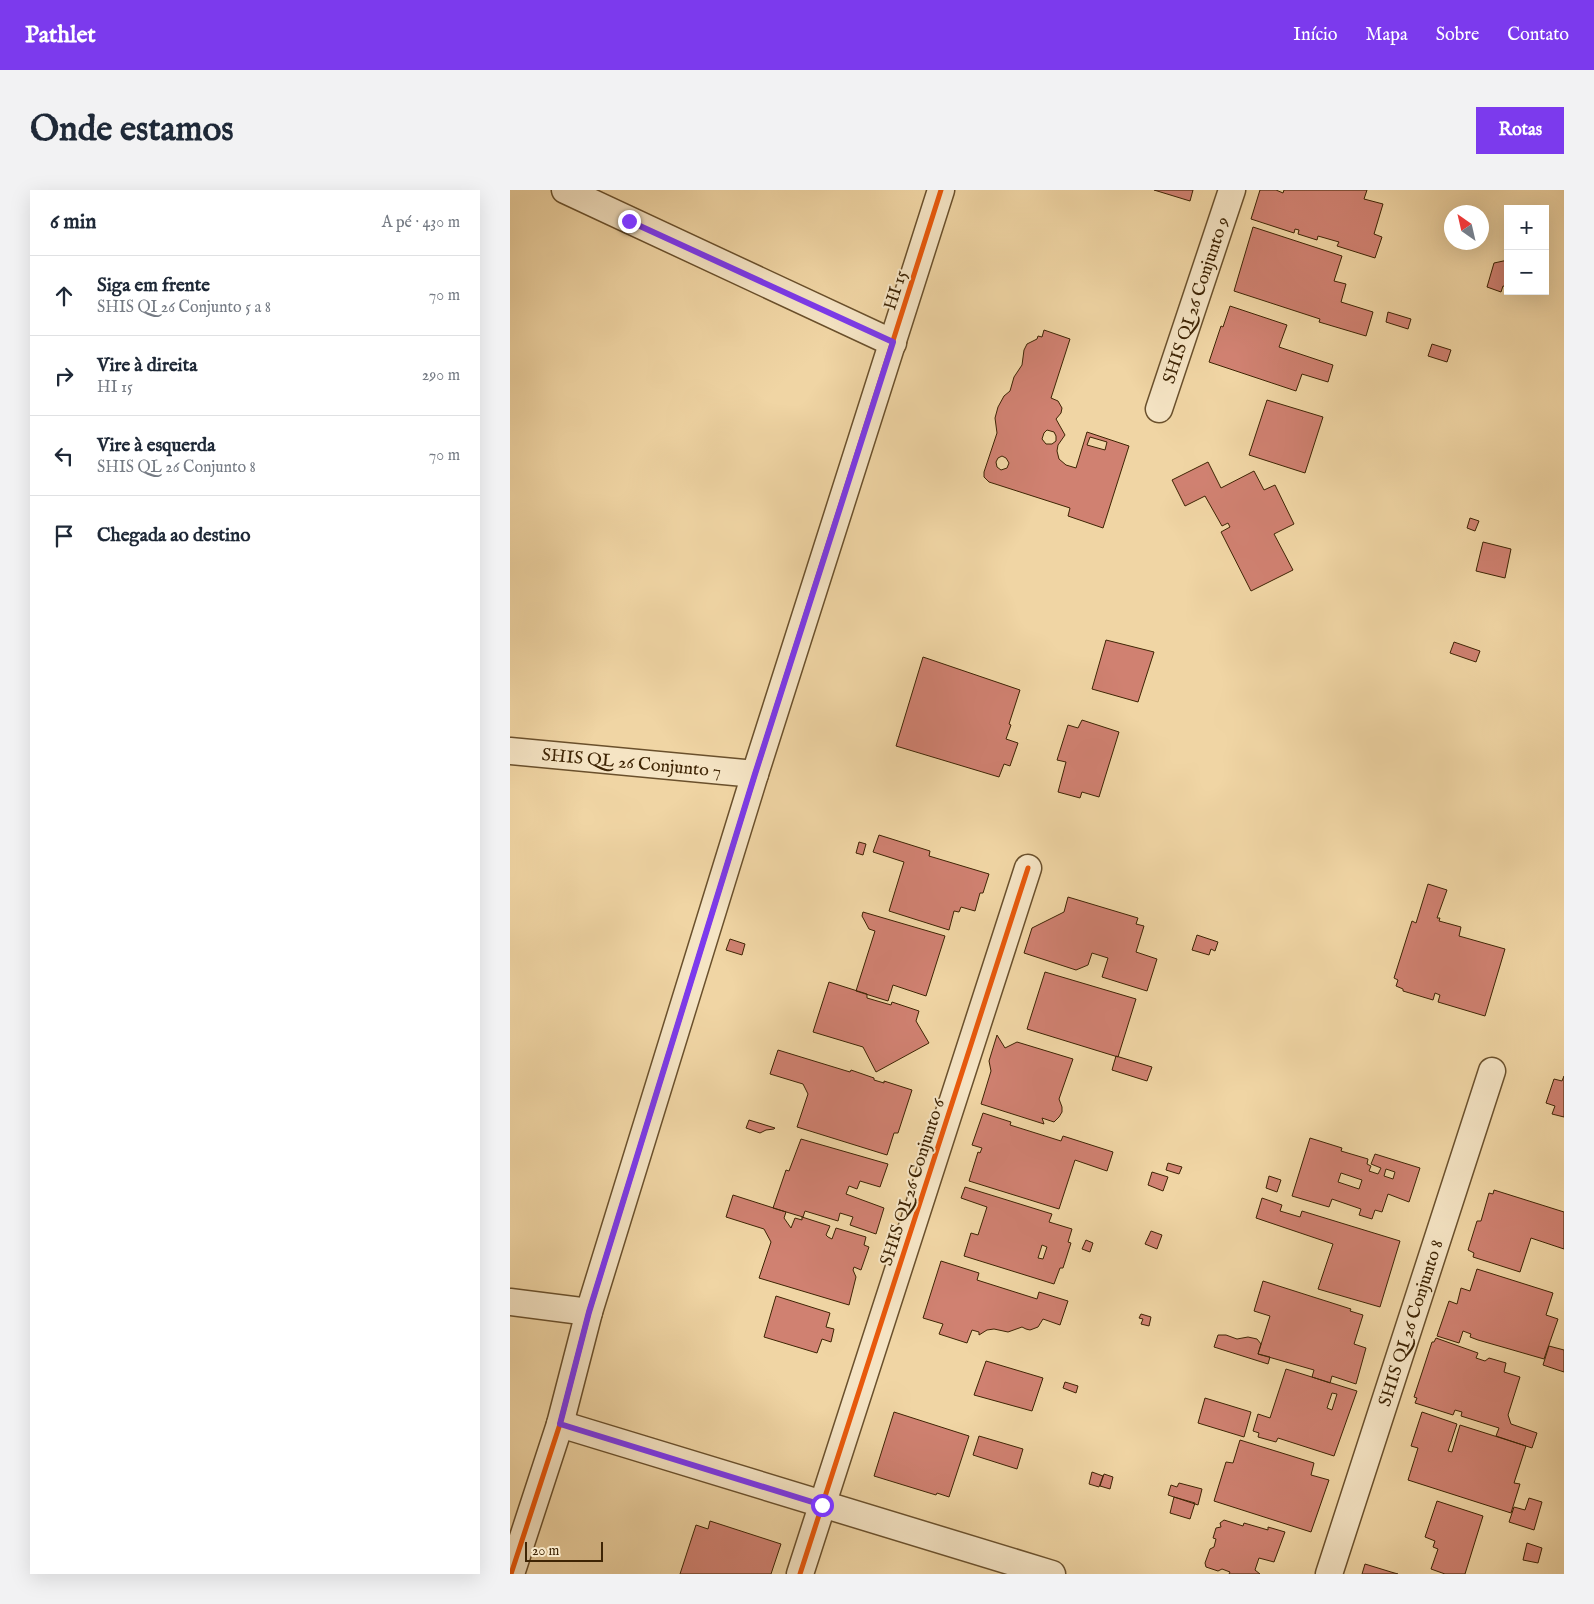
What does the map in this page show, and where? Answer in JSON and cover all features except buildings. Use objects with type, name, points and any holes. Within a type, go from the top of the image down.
[{"type":"street","points":[[565,190],[893,342]]},
{"type":"street","name":"HI 15","points":[[511,1574],[560,1424],[589,1312],[755,774],[941,190]]},
{"type":"street","name":"SHIS QI 26 Conjunto 9","points":[[1159,409],[1232,190]]},
{"type":"street","name":"SHIS QL 26 Conjunto 7","points":[[510,751],[755,774]]},
{"type":"street","name":"SHIS QI 26 Conjunto 6","points":[[800,1574],[1028,868]]},
{"type":"street","name":"SHIS QI 26 Conjunto 8","points":[[1329,1574],[1492,1071]]},
{"type":"street","points":[[510,1302],[589,1312]]},
{"type":"street","points":[[560,1424],[1052,1574]]},
{"type":"cycle path","points":[[511,1574],[560,1424],[589,1312],[755,774],[941,190]]},
{"type":"cycle path","points":[[800,1574],[1028,868]]},
{"type":"route","points":[[629,221],[893,342],[755,774],[589,1312],[560,1424],[822,1505]]}]
